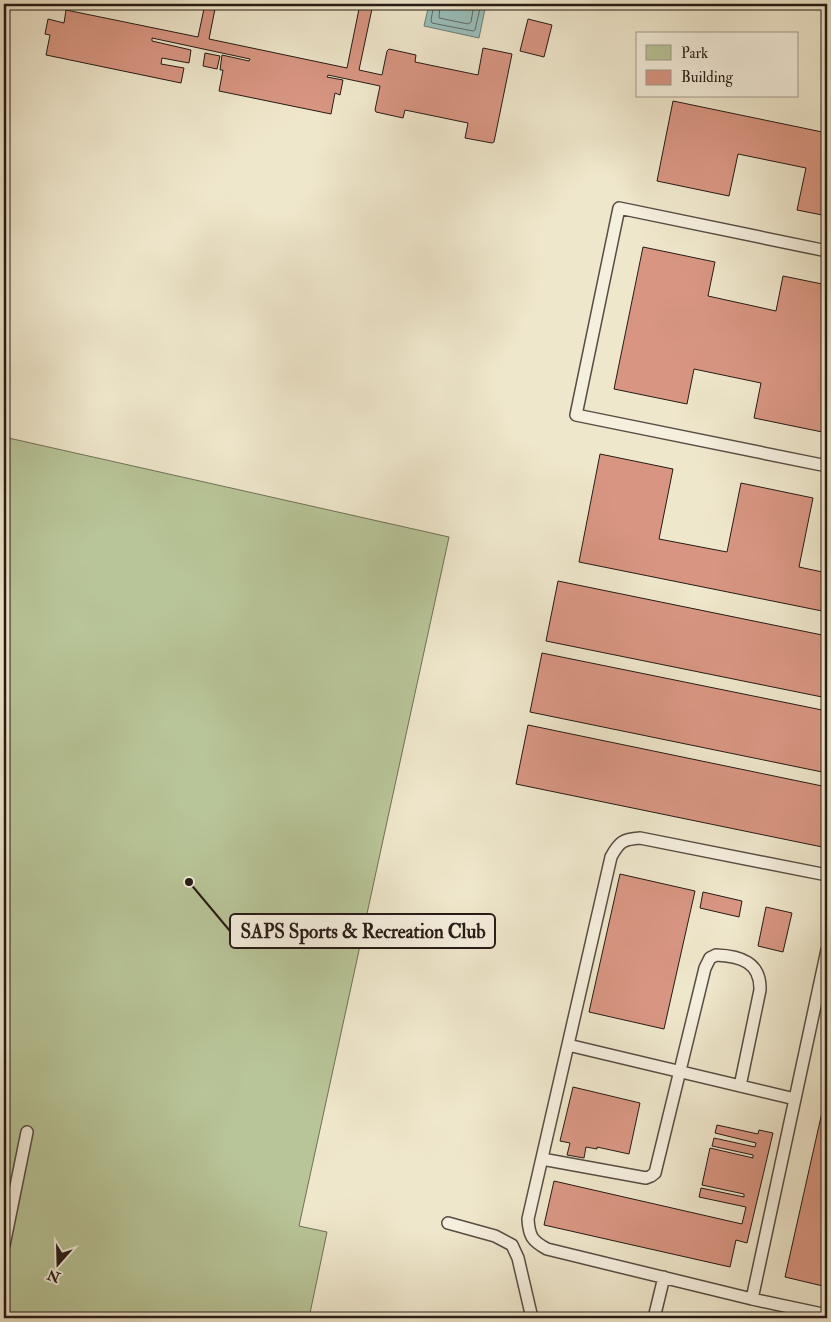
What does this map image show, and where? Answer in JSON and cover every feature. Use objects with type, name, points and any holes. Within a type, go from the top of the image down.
[{"type":"lane","points":[[827,250],[619,208],[576,414],[827,466]]},
{"type":"lane","points":[[827,875],[640,838],[627,839],[617,846],[611,857],[528,1219],[529,1232],[536,1243],[547,1249],[827,1315]]},
{"type":"lane","points":[[752,1298],[827,950]]},
{"type":"lane","points":[[542,1159],[646,1178],[651,1176],[657,1167],[705,968],[710,958],[716,955],[739,959],[752,965],[758,972],[760,980],[760,990],[740,1086]]},
{"type":"lane","points":[[568,1045],[795,1099]]},
{"type":"lane","points":[[4,1245],[27,1132]]},
{"type":"lane","points":[[448,1223],[494,1236],[512,1245],[518,1258],[532,1318]]},
{"type":"lane","points":[[654,1318],[664,1277]]},
{"type":"green space","points":[[4,437],[449,537],[299,1226],[327,1232],[309,1318],[4,1318]]},
{"type":"water","points":[[429,4],[486,4],[479,38],[424,26]]},
{"type":"building","points":[[205,4],[216,4],[209,39],[347,68],[360,4],[373,4],[359,70],[382,75],[389,49],[416,55],[415,62],[478,75],[483,48],[512,54],[494,142],[465,138],[468,123],[405,110],[403,118],[376,112],[380,86],[328,75],[327,77],[343,80],[340,95],[335,93],[331,114],[219,91],[223,70],[220,70],[222,55],[249,61],[250,59],[152,38],[152,41],[191,50],[189,63],[162,58],[161,64],[184,68],[181,83],[46,55],[50,35],[45,34],[48,19],[64,23],[66,10],[198,37]]},
{"type":"building","points":[[512,4],[531,4],[530,8]]},
{"type":"building","points":[[528,19],[552,25],[544,57],[520,51]]},
{"type":"building","points":[[205,53],[220,56],[217,69],[203,66]]},
{"type":"building","points":[[673,101],[827,133],[827,216],[797,210],[806,168],[738,154],[729,196],[657,181]]},
{"type":"building","points":[[643,247],[715,262],[708,296],[776,311],[783,276],[827,285],[827,433],[754,418],[761,383],[694,369],[687,404],[614,389]]},
{"type":"building","points":[[600,454],[673,469],[659,539],[727,552],[741,483],[813,498],[799,567],[827,573],[827,612],[579,562]]},
{"type":"building","points":[[558,581],[827,636],[827,698],[546,641]]},
{"type":"building","points":[[542,653],[827,711],[827,773],[530,712]]},
{"type":"building","points":[[528,725],[827,787],[827,848],[516,784]]},
{"type":"building","points":[[620,874],[695,891],[664,1029],[589,1012]]},
{"type":"building","points":[[703,892],[742,901],[739,917],[700,908]]},
{"type":"building","points":[[766,907],[792,913],[783,952],[758,946]]},
{"type":"building","points":[[573,1087],[640,1103],[629,1154],[597,1147],[597,1149],[586,1147],[584,1158],[567,1155],[570,1143],[560,1141]]},
{"type":"building","points":[[827,1090],[827,1287],[785,1277]]},
{"type":"building","points":[[717,1125],[758,1134],[759,1130],[773,1133],[747,1243],[736,1240],[730,1267],[544,1225],[554,1181],[742,1224],[746,1207],[699,1197],[701,1188],[744,1197],[744,1194],[702,1185],[710,1148],[753,1158],[753,1155],[712,1146],[714,1138],[755,1147],[756,1143],[715,1133]]},
{"type":"place","name":"SAPS Sports & Recreation Club","points":[[189,882]]}]
